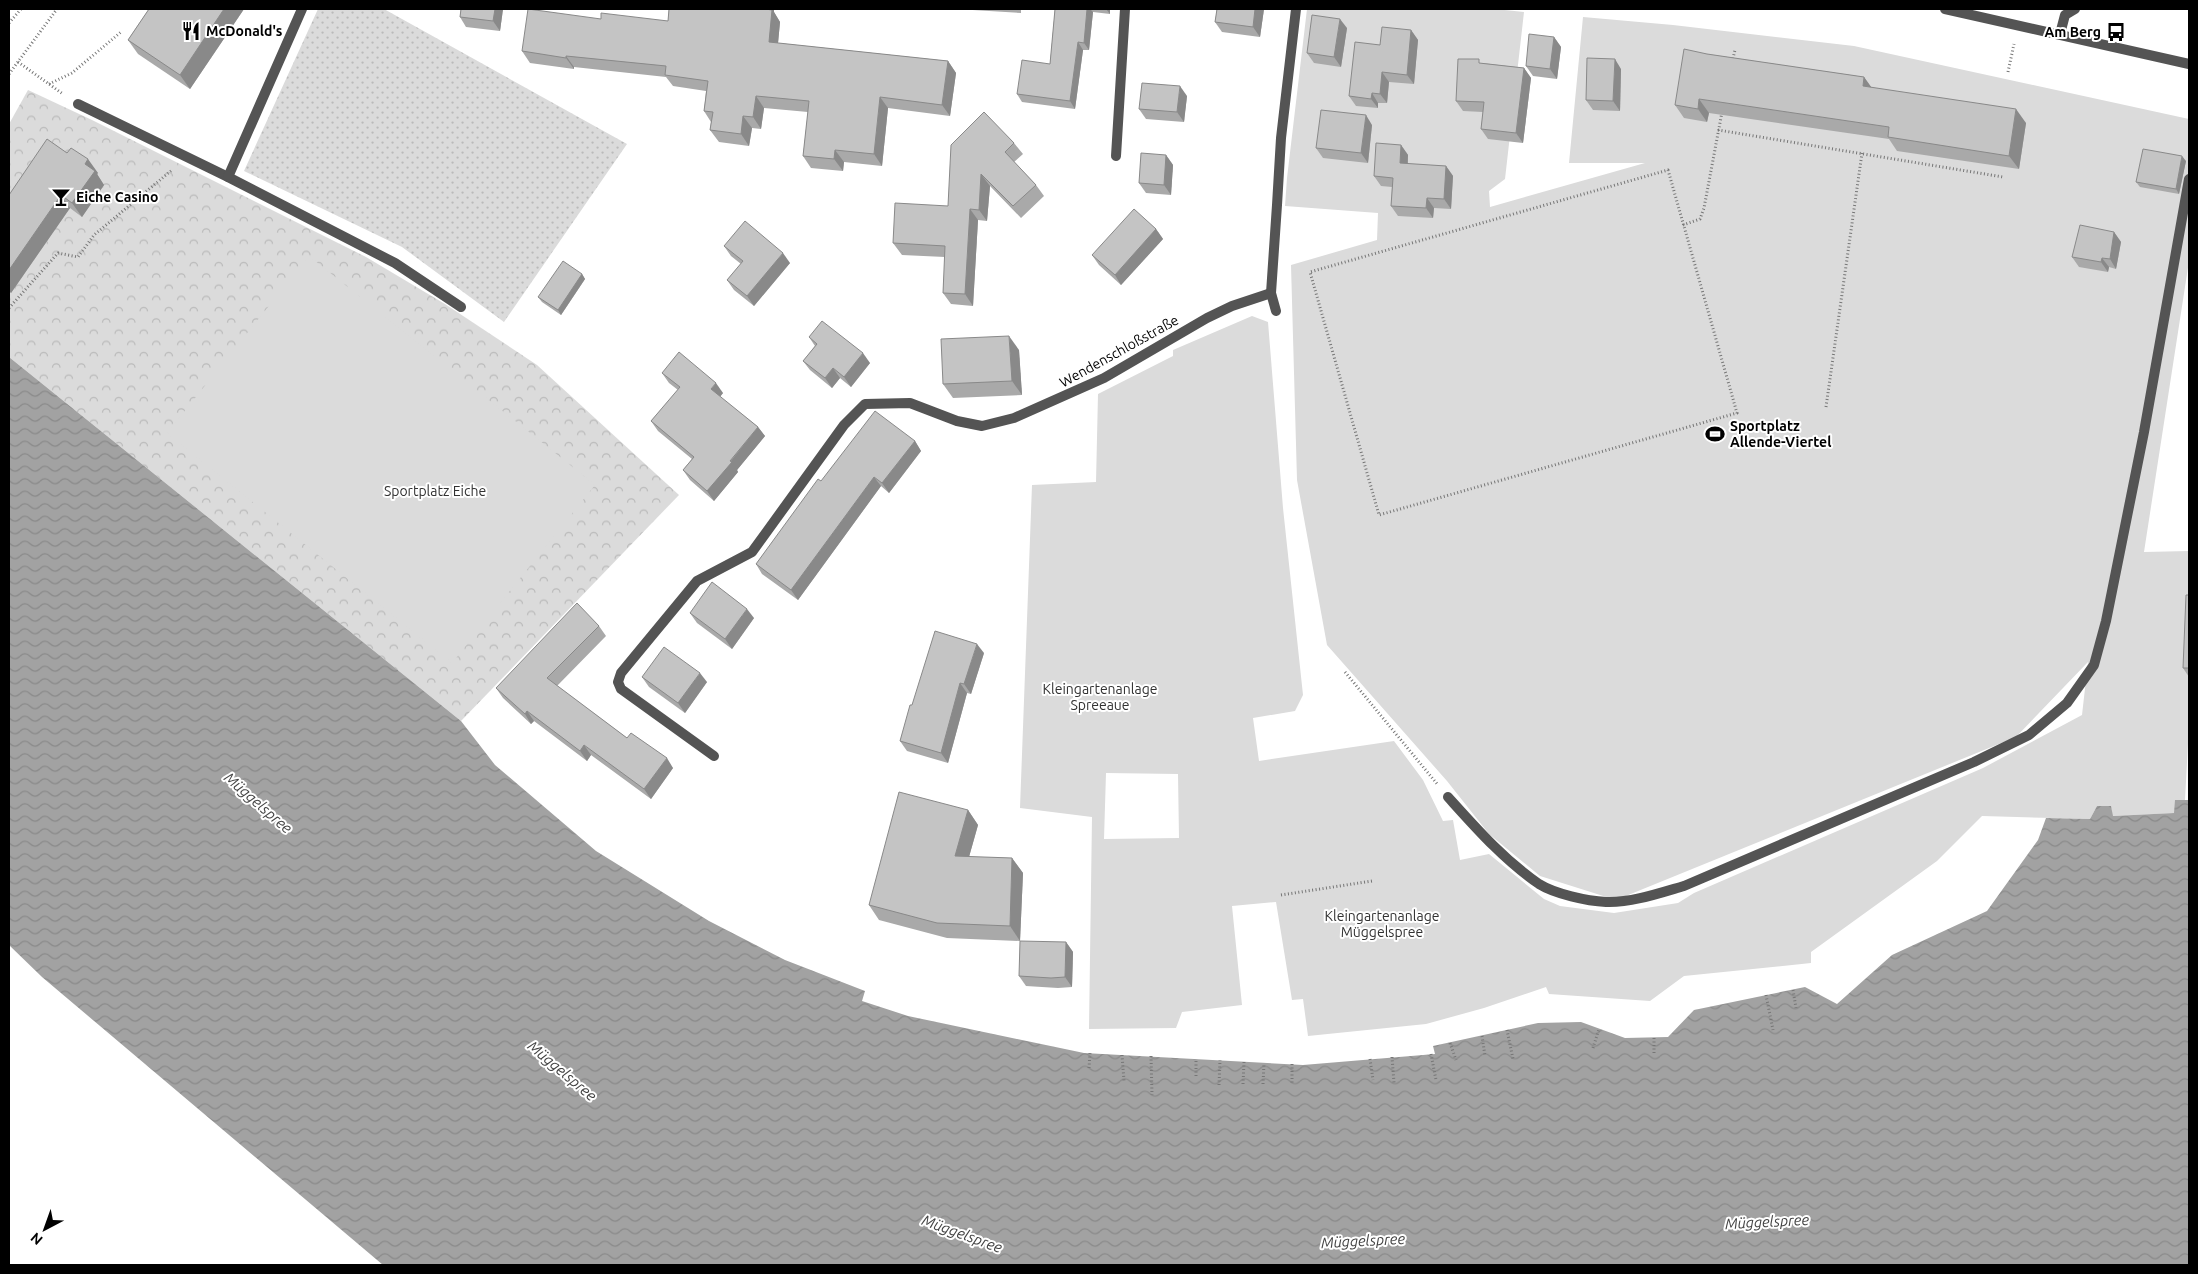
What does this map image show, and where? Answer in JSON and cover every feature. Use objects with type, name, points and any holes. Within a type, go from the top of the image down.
[{"type":"street","points":[[228,177],[302,9]]},
{"type":"street","points":[[1116,156],[1125,9]]},
{"type":"street","points":[[1276,311],[1271,293],[1281,138],[1296,9]]},
{"type":"street","points":[[1945,9],[2189,64]]},
{"type":"street","points":[[2060,34],[2065,15],[2075,9]]},
{"type":"street","points":[[78,104],[228,177],[396,263],[460,306]]},
{"type":"street","points":[[1448,797],[1487,841],[1541,884],[1574,897],[1607,902],[1645,897],[1684,886],[1974,762],[2029,735],[2067,703],[2094,665],[2106,621],[2144,432],[2189,179]]},
{"type":"street","name":"Wendenschloßstraße","points":[[714,756],[621,689],[618,682],[621,673],[697,581],[752,552],[844,425],[865,404],[910,403],[957,420],[982,426],[1014,418],[1104,378],[1207,318],[1232,306],[1271,293]]},
{"type":"path","points":[[9,23],[21,9]]},
{"type":"path","points":[[9,74],[57,9]]},
{"type":"path","points":[[49,84],[72,73],[121,32]]},
{"type":"path","points":[[2008,72],[2014,44]]},
{"type":"path","points":[[1731,68],[1735,50]]},
{"type":"path","points":[[18,62],[78,104]]},
{"type":"path","points":[[1683,224],[1700,219],[1704,208],[1724,103]]},
{"type":"path","points":[[1718,130],[2003,177]]},
{"type":"path","points":[[1826,407],[1862,153]]},
{"type":"path","points":[[9,308],[58,253],[78,257],[94,235],[170,173],[181,154]]},
{"type":"path","points":[[1668,170],[1683,224],[1737,413],[1379,515],[1310,272],[1668,170]]},
{"type":"path","points":[[1346,672],[1448,797]]},
{"type":"path","points":[[1281,895],[1372,881]]},
{"type":"path","points":[[1793,990],[1796,1008]]},
{"type":"path","points":[[1766,995],[1773,1030]]},
{"type":"path","points":[[1593,1048],[1599,1029]]},
{"type":"path","points":[[1507,1030],[1514,1059]]},
{"type":"path","points":[[1482,1036],[1485,1056]]},
{"type":"path","points":[[1654,1037],[1654,1053]]},
{"type":"path","points":[[1450,1043],[1456,1060]]},
{"type":"path","points":[[1089,1068],[1090,1053]]},
{"type":"path","points":[[1431,1054],[1436,1080]]},
{"type":"path","points":[[1122,1055],[1124,1081]]},
{"type":"path","points":[[1151,1056],[1152,1095]]},
{"type":"path","points":[[1392,1058],[1394,1082]]},
{"type":"path","points":[[1196,1059],[1196,1076]]},
{"type":"path","points":[[1219,1085],[1220,1060]]},
{"type":"path","points":[[1370,1060],[1373,1080]]},
{"type":"path","points":[[1243,1084],[1244,1062]]},
{"type":"path","points":[[1263,1084],[1264,1063]]},
{"type":"path","points":[[1292,1064],[1292,1084]]},
{"type":"green space","points":[[318,9],[384,9],[627,144],[504,322],[402,247],[244,171]]},
{"type":"green space","points":[[1307,9],[1495,9],[1524,12],[1505,179],[1489,191],[1490,207],[1645,163],[1569,163],[1583,17],[1673,25],[1854,46],[2189,119],[2189,261],[2144,552],[2189,551],[2189,725],[2185,800],[2175,800],[2175,813],[2112,816],[2111,806],[2097,806],[2090,819],[1982,816],[1937,861],[1811,952],[1811,963],[1684,976],[1650,1001],[1549,994],[1546,987],[1484,1008],[1426,1024],[1308,1036],[1303,999],[1292,1000],[1276,902],[1232,906],[1242,1005],[1182,1012],[1176,1028],[1089,1029],[1092,817],[1020,808],[1032,485],[1096,482],[1098,394],[1173,356],[1173,350],[1252,316],[1268,322],[1283,508],[1303,695],[1295,711],[1253,718],[1259,761],[1394,741],[1423,780],[1443,821],[1453,820],[1460,860],[1489,854],[1544,899],[1560,906],[1614,913],[1678,903],[1694,893],[1983,768],[2082,715],[2088,662],[2016,737],[1616,900],[1540,876],[1489,834],[1447,781],[1327,645],[1297,480],[1291,265],[1377,240],[1378,213],[1285,206]],"holes":[[[1106,773],[1178,774],[1179,838],[1104,839]]]},
{"type":"green space","name":"Sportplatz Eiche","points":[[28,90],[366,257],[445,304],[537,365],[679,495],[461,721],[9,357],[9,124]]},
{"type":"green space","points":[[309,256],[595,485],[452,663],[167,433]]},
{"type":"water","name":"Müggelspree","points":[[9,357],[461,721],[495,765],[596,851],[709,921],[785,960],[865,991],[862,1001],[908,1016],[1084,1053],[1303,1065],[1435,1054],[1433,1046],[1538,1023],[1581,1022],[1625,1038],[1668,1037],[1694,1010],[1805,987],[1837,1004],[1892,955],[1987,911],[2038,840],[2046,818],[2090,819],[2097,806],[2111,806],[2113,816],[2174,813],[2175,800],[2189,800],[2189,1265],[383,1265],[42,977],[9,945]]},
{"type":"building","name":"McDonald's","points":[[149,9],[224,9],[180,75],[128,40]]},
{"type":"building","points":[[461,9],[495,9],[493,21],[460,17]]},
{"type":"building","points":[[528,9],[601,19],[601,13],[668,21],[669,9],[772,10],[769,42],[948,61],[942,105],[880,97],[874,154],[835,150],[834,159],[803,156],[809,101],[756,96],[753,117],[743,116],[741,134],[710,130],[713,112],[704,111],[708,81],[665,75],[666,66],[566,56],[566,58],[522,51]]},
{"type":"building","points":[[1055,9],[1087,9],[1084,43],[1078,42],[1070,101],[1017,94],[1022,60],[1050,64]]},
{"type":"building","points":[[1217,9],[1255,9],[1253,27],[1215,22]]},
{"type":"building","points":[[1312,15],[1340,19],[1334,57],[1307,53]]},
{"type":"building","points":[[1382,27],[1411,30],[1407,75],[1382,72],[1380,94],[1372,93],[1371,99],[1349,96],[1355,42],[1380,45]]},
{"type":"building","points":[[1529,34],[1554,37],[1550,69],[1526,66]]},
{"type":"building","points":[[1684,49],[1864,77],[1863,86],[2016,109],[2009,156],[1888,137],[1889,127],[1699,99],[1698,109],[1675,105]]},
{"type":"building","points":[[1587,58],[1615,59],[1613,101],[1586,100]]},
{"type":"building","points":[[1458,59],[1479,59],[1479,63],[1524,68],[1516,133],[1481,129],[1484,102],[1456,101]]},
{"type":"building","points":[[1142,83],[1180,86],[1177,112],[1139,109]]},
{"type":"building","points":[[1321,110],[1366,115],[1361,153],[1316,148]]},
{"type":"building","points":[[984,112],[1014,143],[1005,152],[1036,185],[1013,206],[981,174],[979,210],[970,209],[965,294],[943,293],[945,246],[893,243],[895,203],[948,206],[951,145]]},
{"type":"building","name":"Eiche Casino","points":[[47,139],[67,153],[71,148],[88,159],[85,164],[95,171],[72,203],[61,195],[9,270],[9,195]]},
{"type":"building","points":[[1376,143],[1401,145],[1400,163],[1446,166],[1444,199],[1427,198],[1426,208],[1391,206],[1393,178],[1374,176]]},
{"type":"building","points":[[2143,149],[2182,156],[2176,189],[2136,182]]},
{"type":"building","points":[[1141,153],[1166,155],[1164,185],[1139,183]]},
{"type":"building","points":[[1134,209],[1156,229],[1115,275],[1092,255]]},
{"type":"building","points":[[745,221],[783,253],[747,296],[727,280],[743,261],[724,246]]},
{"type":"building","points":[[2080,225],[2114,232],[2110,259],[2102,258],[2101,262],[2072,257]]},
{"type":"building","points":[[563,261],[582,274],[558,310],[538,297]]},
{"type":"building","points":[[822,321],[863,353],[844,377],[833,368],[825,378],[803,361],[817,344],[809,337]]},
{"type":"building","points":[[1009,336],[1012,381],[943,384],[941,339]]},
{"type":"building","points":[[679,352],[716,383],[711,389],[758,427],[707,491],[683,470],[694,457],[651,421],[680,387],[662,373]]},
{"type":"building","points":[[875,411],[915,441],[882,483],[874,477],[791,590],[756,564],[818,479],[821,481]]},
{"type":"building","points":[[712,582],[747,609],[725,639],[690,613]]},
{"type":"building","points":[[2186,595],[2189,595],[2189,668],[2183,668]]},
{"type":"building","points":[[577,603],[599,626],[547,678],[627,738],[631,733],[667,758],[644,789],[584,745],[580,751],[527,711],[525,714],[496,688]]},
{"type":"building","points":[[935,631],[977,644],[964,684],[960,683],[941,753],[900,741]]},
{"type":"building","points":[[664,647],[700,673],[678,703],[642,677]]},
{"type":"building","points":[[899,792],[968,810],[955,856],[1012,858],[1010,926],[937,923],[869,905]]},
{"type":"building","points":[[1020,941],[1066,942],[1065,977],[1019,976]]},
{"type":"place","name":"McDonald's","points":[[191,31]]},
{"type":"place","name":"Am Berg","points":[[2116,32]]},
{"type":"place","name":"Eiche Casino","points":[[61,197]]},
{"type":"place","name":"Sportplatz Allende-Viertel","points":[[1715,434]]},
{"type":"park label","name":"Kleingartenanlage Spreeaue","points":[[1100,698]]},
{"type":"park label","name":"Kleingartenanlage Müggelspree","points":[[1382,924]]}]
